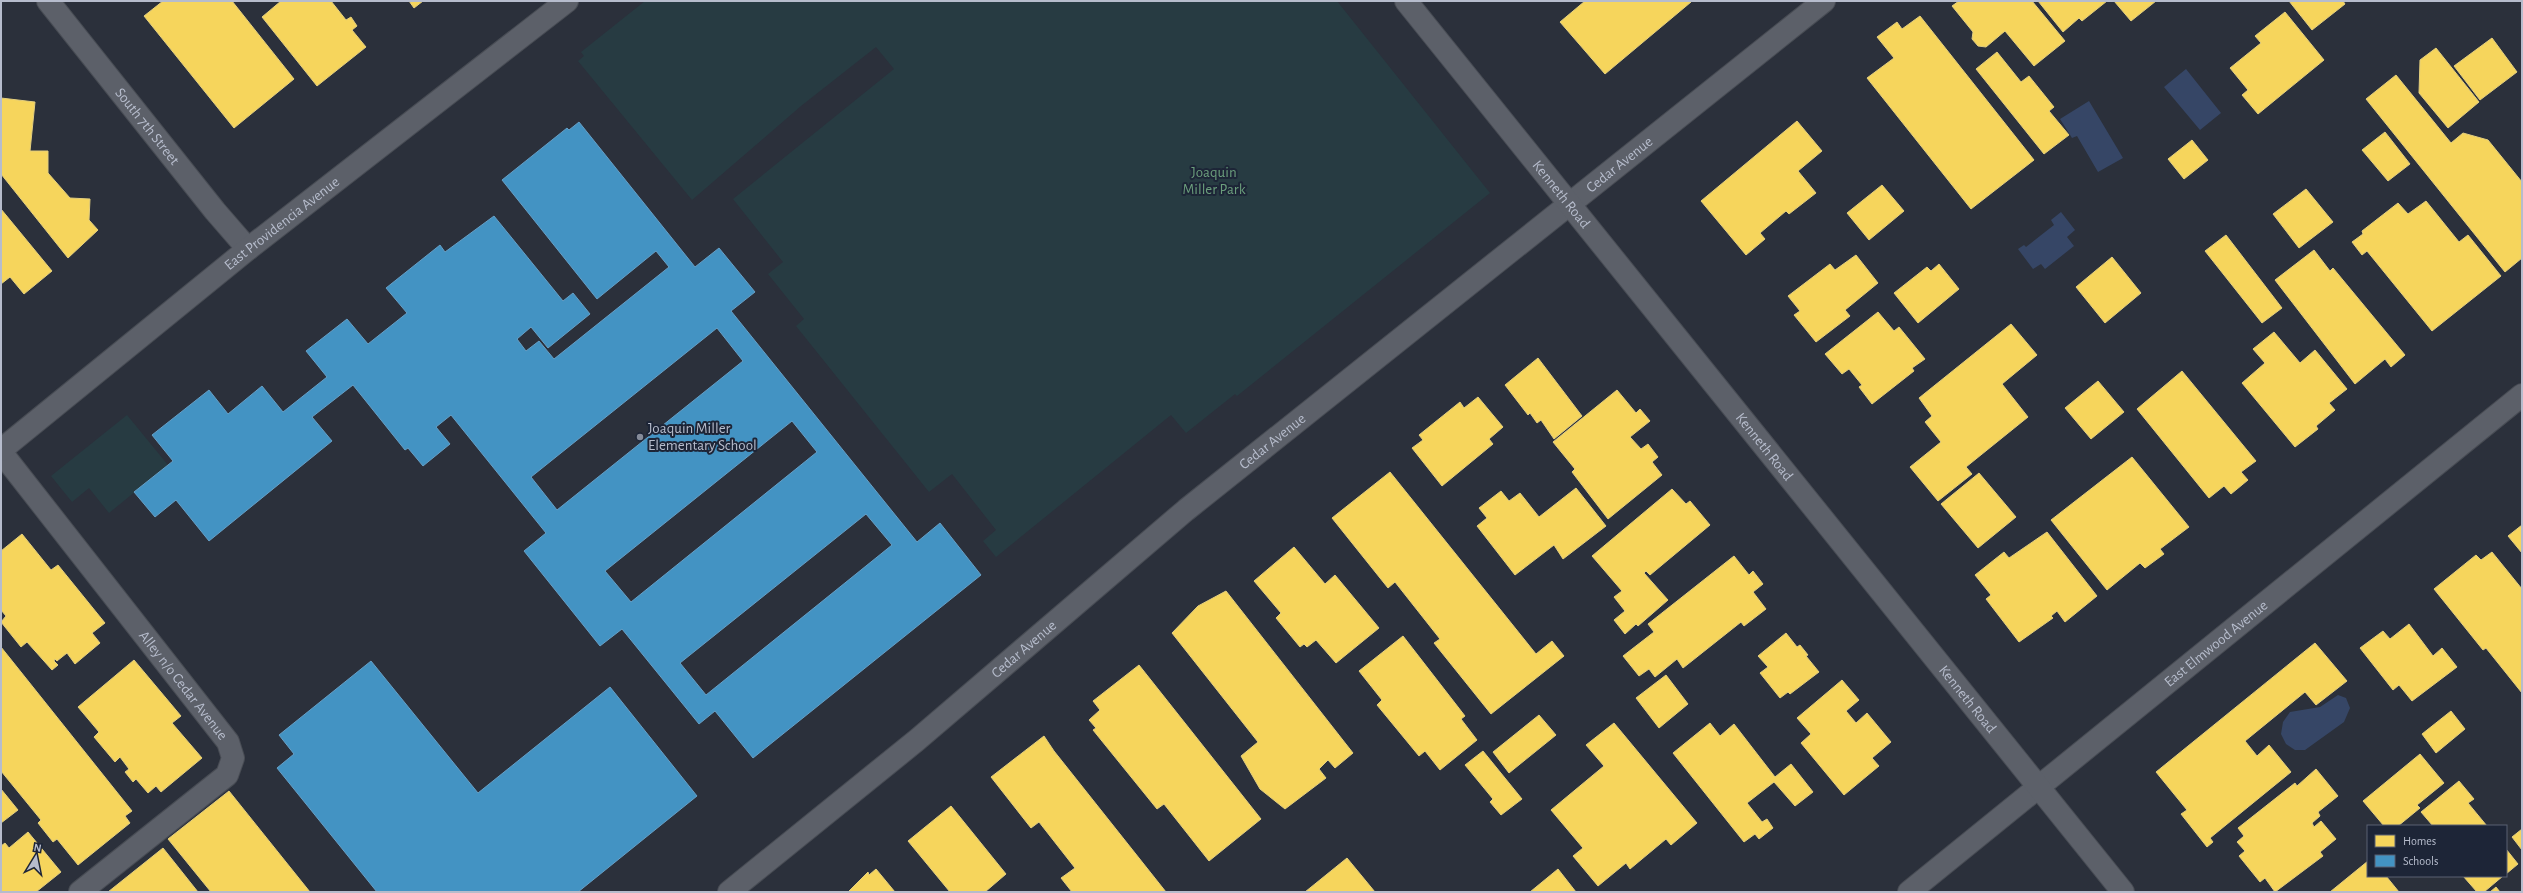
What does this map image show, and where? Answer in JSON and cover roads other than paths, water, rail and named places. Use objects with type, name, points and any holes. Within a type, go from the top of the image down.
[{"type":"street","name":"South 7th Street","points":[[48,1],[215,211],[248,249]]},
{"type":"street","name":"East Providencia Avenue","points":[[1,451],[248,249],[566,1]]},
{"type":"street","name":"Kenneth Road","points":[[1406,1],[2038,789],[2123,892]]},
{"type":"street","name":"Cedar Avenue","points":[[729,892],[917,740],[1186,510],[1824,1]]},
{"type":"street","name":"East Elmwood Avenue","points":[[1909,892],[2038,789],[2522,395]]},
{"type":"street","name":"Alley n/o Cedar Avenue","points":[[1,451],[228,742],[233,758],[227,775],[80,892]]},
{"type":"water","points":[[2186,69],[2221,113],[2200,130],[2164,87]]},
{"type":"water","points":[[2089,101],[2123,158],[2098,172],[2077,136],[2072,138],[2060,119]]},
{"type":"water","points":[[2061,212],[2075,230],[2067,237],[2074,246],[2045,269],[2041,264],[2033,269],[2018,249],[2024,245],[2026,247],[2054,225],[2051,220]]},
{"type":"water","points":[[2338,695],[2346,698],[2350,708],[2344,722],[2305,750],[2295,750],[2286,744],[2281,734],[2283,722],[2290,712],[2320,707]]},
{"type":"place","name":"Joaquin Miller Elementary School","points":[[640,437]]},
{"type":"park label","name":"Joaquin Miller Park","points":[[1214,180]]}]
